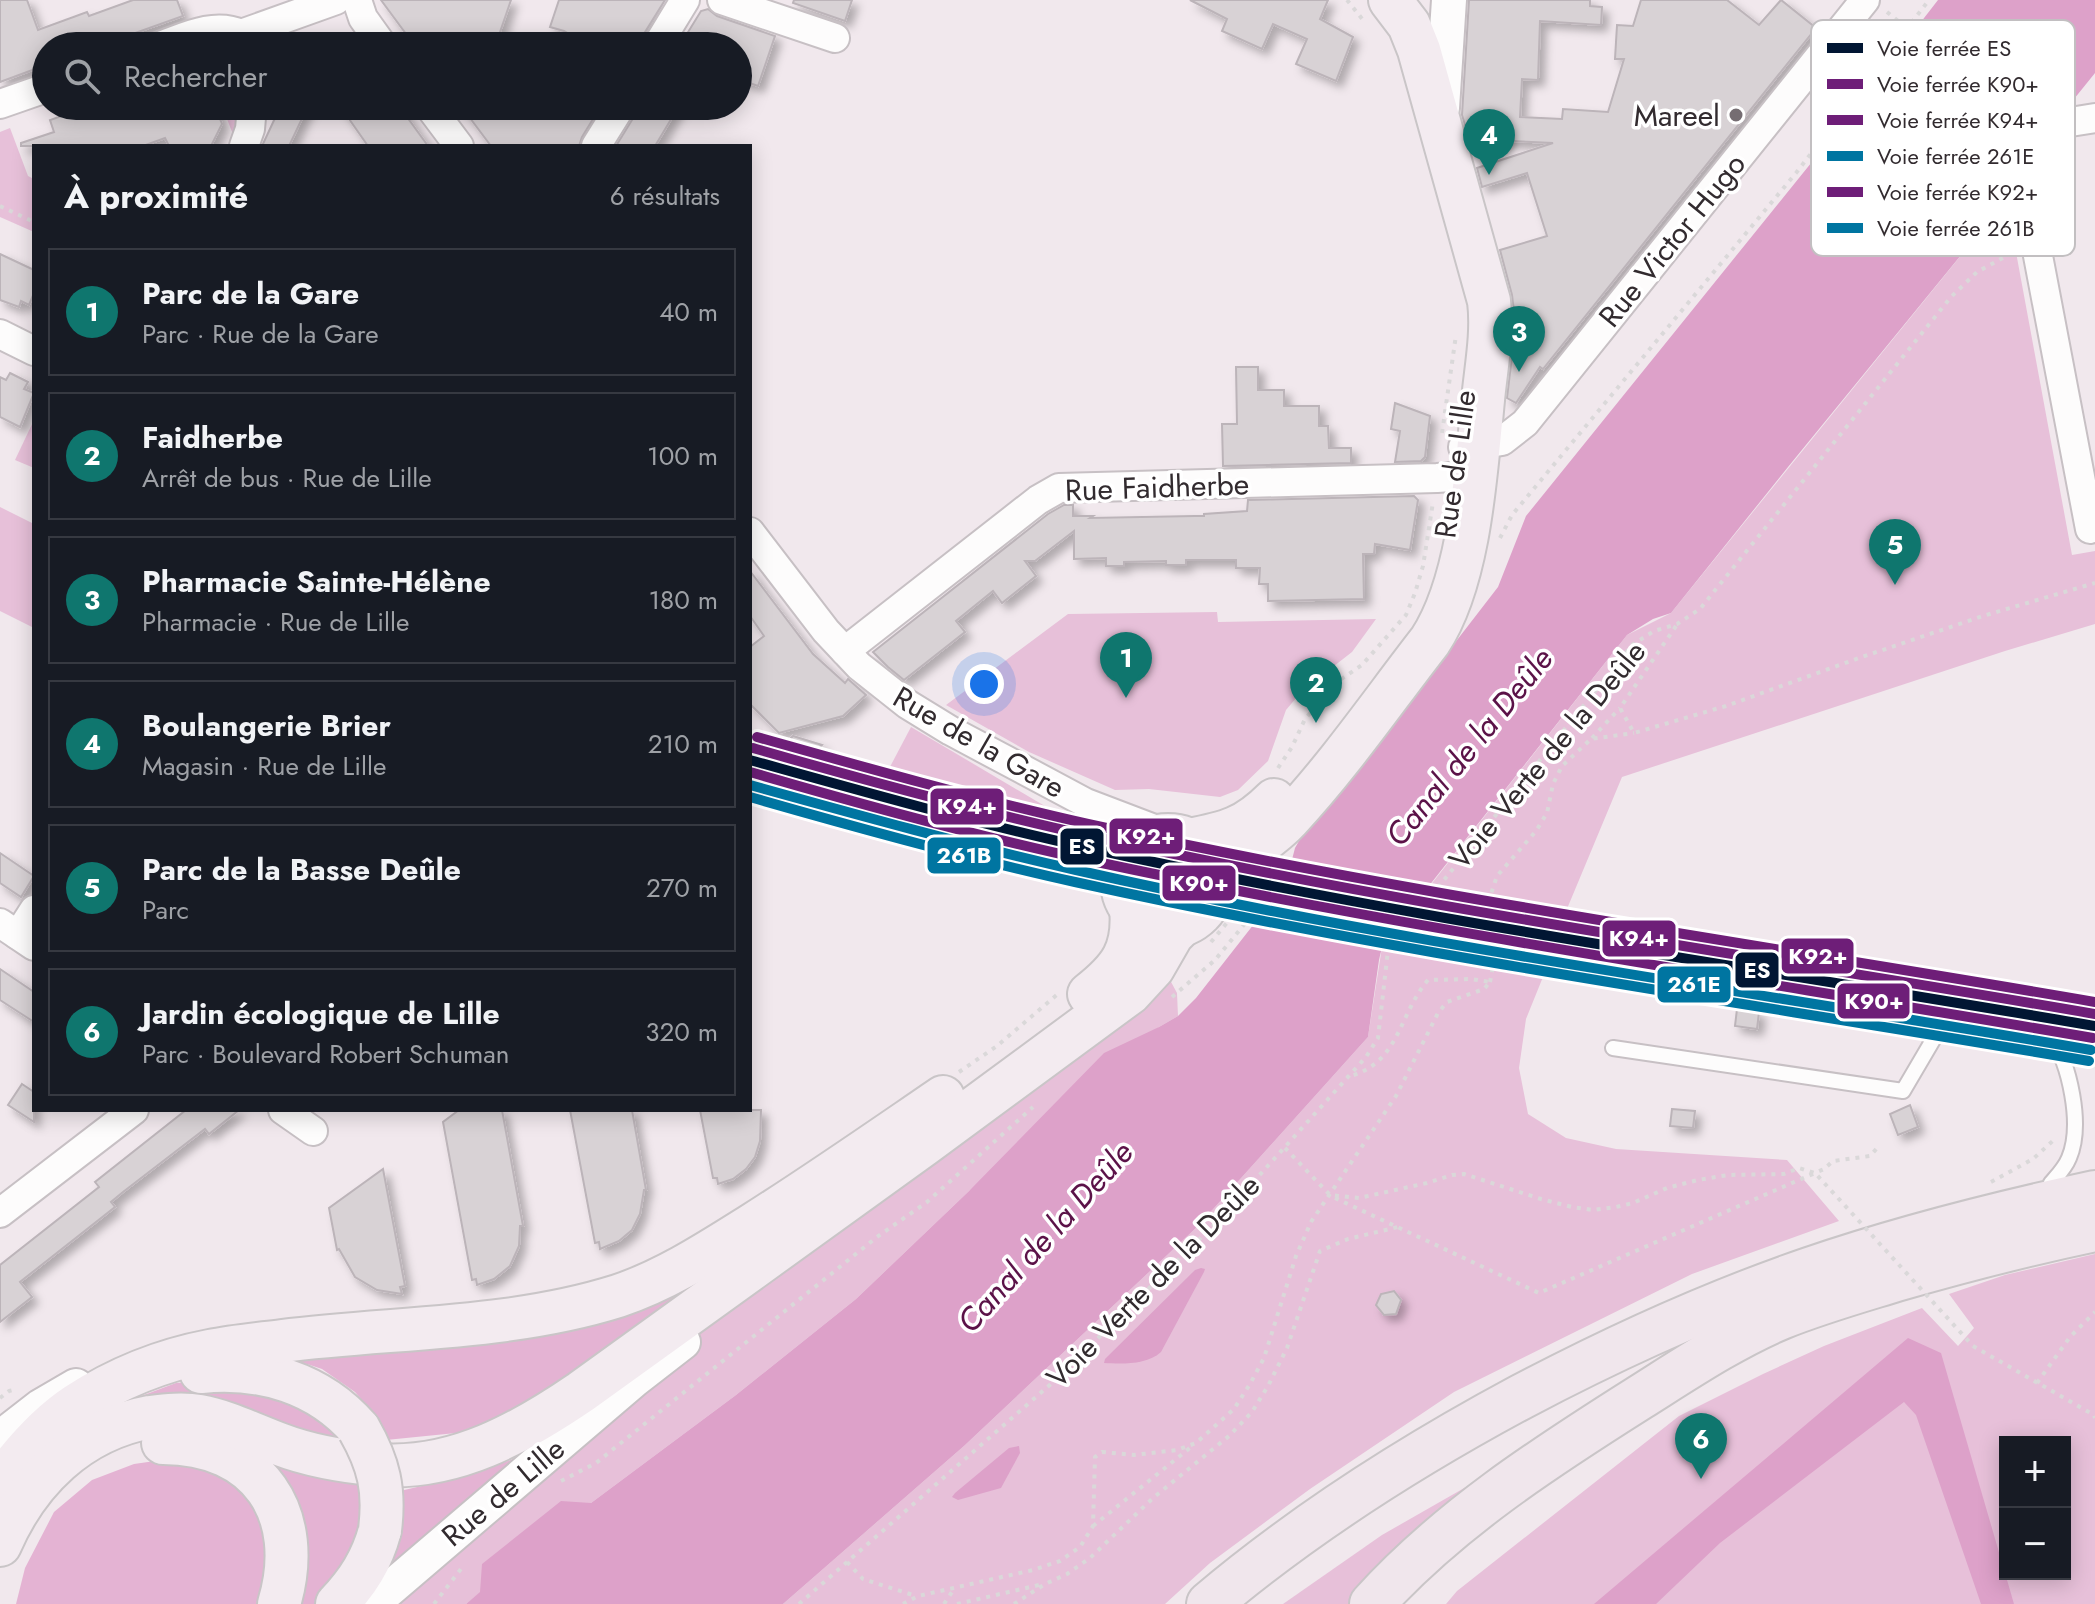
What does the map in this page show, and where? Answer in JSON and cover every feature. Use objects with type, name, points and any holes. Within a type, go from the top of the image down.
[{"type":"highway","points":[[1810,1270],[1848,1249],[1906,1228],[2095,1171]]},
{"type":"highway","points":[[1209,1604],[1333,1511],[1398,1467],[1556,1379],[1634,1341],[1682,1319],[1810,1270],[1969,1222],[2095,1193]]},
{"type":"highway","points":[[1372,1604],[1433,1544],[1476,1508],[1619,1410],[1749,1332],[1802,1309],[1904,1277],[2095,1229]]},
{"type":"main road","name":"Rue de Lille","points":[[1180,837],[1231,831],[1262,812],[1317,753],[1413,631],[1427,606],[1438,575],[1457,464],[1490,313],[1489,301],[1409,25],[1370,6]]},
{"type":"main road","name":"Rue de Lille","points":[[1214,881],[1291,817],[1441,625],[1456,579],[1468,521],[1457,464],[1473,320],[1470,285],[1409,71],[1395,39],[1370,6]]},
{"type":"main road","points":[[1180,837],[1200,847],[1208,857],[1213,869],[1212,895],[1195,918],[1175,926],[1158,925],[1143,919],[1124,895],[1122,879],[1126,863],[1139,845],[1150,838],[1180,837]]},
{"type":"main road","points":[[0,1485],[24,1453],[56,1421],[76,1406],[153,1367],[213,1350],[540,1315],[621,1295],[691,1263],[807,1190],[1101,985],[1125,957],[1131,934],[1131,907]]},
{"type":"main road","points":[[0,1547],[15,1515],[56,1463],[99,1433],[137,1420],[177,1414],[197,1416],[228,1424],[291,1448],[381,1465],[438,1461],[494,1444],[547,1416],[581,1392],[1130,993],[1153,968],[1172,935],[1183,924]]},
{"type":"main road","points":[[0,1485],[75,1419],[158,1380],[183,1374],[226,1371],[279,1378],[330,1400],[359,1429],[369,1446],[380,1478],[383,1510],[370,1560],[351,1590],[337,1604]]},
{"type":"main road","points":[[0,1547],[53,1491],[100,1459],[158,1443],[196,1444],[216,1450],[249,1470],[280,1513],[287,1553],[279,1604]]},
{"type":"street","points":[[245,32],[336,0]]},
{"type":"street","points":[[357,0],[363,18],[373,32]]},
{"type":"street","points":[[666,32],[685,0]]},
{"type":"street","points":[[722,0],[835,38]]},
{"type":"street","name":"Rue de Lille","points":[[1441,128],[1449,0]]},
{"type":"street","name":"Rue Victor Hugo","points":[[1457,464],[1502,441],[1525,423],[1811,83]]},
{"type":"street","points":[[0,104],[32,93]]},
{"type":"street","points":[[2075,121],[2095,118]]},
{"type":"street","points":[[245,144],[251,120]]},
{"type":"street","points":[[440,120],[458,144]]},
{"type":"street","points":[[597,144],[612,120]]},
{"type":"street","points":[[2038,256],[2090,529]]},
{"type":"street","points":[[0,334],[32,350]]},
{"type":"street","name":"Rue Faidherbe","points":[[845,651],[1038,500],[1059,488],[1457,464]]},
{"type":"street","name":"Rue de la Gare","points":[[752,535],[811,613],[845,651],[880,684],[925,716],[1086,803],[1180,837]]},
{"type":"street","name":"Rue de la Gare","points":[[1086,803],[1115,830],[1130,855]]},
{"type":"street","points":[[17,935],[32,913]]},
{"type":"street","points":[[0,1213],[131,1112]]},
{"type":"street","points":[[286,1112],[313,1131]]},
{"type":"street","name":"Rue de Lille","points":[[372,1604],[634,1380],[855,1205],[925,1144]]},
{"type":"street","points":[[0,1438],[40,1407],[93,1377],[168,1349],[211,1341],[344,1334]]},
{"type":"lane","points":[[1613,1048],[1903,1091],[1942,1020],[1962,1010],[1987,1004],[2028,1012],[2068,1025],[2095,1057]]},
{"type":"lane","points":[[2028,1012],[2049,1032],[2060,1052],[2072,1099],[2074,1140],[2063,1170],[2051,1183]]},
{"type":"path","points":[[1915,20],[1929,0]]},
{"type":"path","points":[[1876,6],[1895,20]]},
{"type":"path","points":[[1500,538],[1512,515],[1811,154]]},
{"type":"path","points":[[0,206],[32,221]]},
{"type":"path","name":"Voie Verte de la Deûle","points":[[799,1604],[1052,1383],[1220,1219],[1285,1148],[1366,1057],[1378,1038],[1388,950],[1632,645],[1654,631],[1677,624],[1700,609],[1951,297],[1977,272],[2006,256]]},
{"type":"path","points":[[1276,771],[1305,719],[1337,682],[1362,665],[1406,615],[1457,464],[1456,332]]},
{"type":"path","points":[[1591,739],[1634,733],[1726,706],[1983,616],[2095,583]]},
{"type":"path","points":[[903,1604],[918,1596],[1060,1561],[1080,1547],[1093,1526],[1234,1409],[1264,1358],[1296,1256],[1311,1222],[1396,1096],[1438,1013],[1447,1002],[1484,989],[1490,982],[1490,897],[1497,876],[1536,831],[1547,813],[1553,784],[1562,766],[1620,708],[1677,624]]},
{"type":"path","points":[[1620,708],[1634,733]]},
{"type":"path","points":[[1347,1077],[1362,1074],[1385,1056],[1428,980],[1490,982]]},
{"type":"path","points":[[959,1071],[997,1046],[1059,993]]},
{"type":"path","points":[[557,1483],[596,1463],[877,1237],[927,1202],[1009,1127]]},
{"type":"path","points":[[1285,1148],[1330,1195],[1539,1293],[1824,1169],[1833,1161],[1870,1156],[1878,1147]]},
{"type":"path","points":[[1330,1195],[1359,1198],[1464,1174],[1541,1199],[1593,1210],[1616,1207],[1667,1188],[1713,1177],[1767,1172],[1784,1174],[1799,1168],[1815,1173],[1973,1346],[2095,1418]]},
{"type":"path","points":[[1014,1604],[1090,1558],[1153,1498],[1229,1436],[1252,1412],[1287,1348],[1320,1251],[1348,1239],[1399,1227]]},
{"type":"path","points":[[2037,1383],[2070,1337],[2095,1312]]},
{"type":"path","points":[[1093,1526],[1095,1457],[1102,1452],[1158,1454],[1196,1443]]},
{"type":"path","points":[[434,1604],[466,1562]]},
{"type":"path","points":[[847,1562],[863,1579],[918,1596]]},
{"type":"path","points":[[957,1604],[1045,1584]]},
{"type":"path","points":[[944,1604],[955,1587]]},
{"type":"shaded area","points":[[227,120],[238,120],[234,137]]},
{"type":"shaded area","points":[[10,128],[28,176],[32,178],[32,231],[0,217],[0,132]]},
{"type":"shaded area","points":[[1961,256],[2017,256],[2072,555],[2095,551],[2095,624],[1622,777],[1564,916],[1455,904],[1422,896],[1627,635],[1671,613]]},
{"type":"shaded area","points":[[32,424],[32,467],[15,460]]},
{"type":"shaded area","points":[[0,507],[32,523],[32,627],[0,611]]},
{"type":"shaded area","points":[[1217,612],[1218,622],[1376,619],[1352,652],[1302,691],[1286,710],[1268,761],[1238,790],[1220,797],[1149,789],[1115,790],[1029,752],[946,705],[1068,614]]},
{"type":"shaded area","points":[[911,727],[1094,835],[882,782]]},
{"type":"shaded area","points":[[1382,947],[1545,972],[1526,1019],[1519,1068],[1528,1114],[1566,1138],[1616,1149],[1787,1160],[1839,1221],[1692,1274],[1454,1392],[1310,1489],[1210,1563],[1165,1604],[783,1604],[964,1446],[1197,1227],[1368,1037]]},
{"type":"shaded area","points":[[1160,978],[1170,980],[1177,993],[1178,1016],[1159,1027],[969,1191],[856,1299],[736,1395],[591,1503],[466,1604],[372,1604],[634,1380]]},
{"type":"shaded area","points":[[2095,1254],[2095,1604],[1446,1604],[1457,1591],[1679,1416],[1824,1346],[1922,1308],[1958,1346],[1974,1328],[1949,1294],[2005,1275]]},
{"type":"shaded area","points":[[699,1283],[588,1364],[507,1415],[456,1433],[386,1440],[376,1416],[355,1392],[322,1369],[307,1364],[241,1357],[606,1320]]},
{"type":"shaded area","points":[[228,1379],[282,1390],[352,1443],[165,1399],[136,1398],[176,1383]]},
{"type":"shaded area","points":[[541,1449],[363,1599],[400,1491],[469,1475]]},
{"type":"shaded area","points":[[1522,1455],[1356,1604],[1283,1604],[1382,1535]]},
{"type":"shaded area","points":[[176,1458],[213,1468],[232,1479],[246,1492],[256,1508],[265,1544],[256,1604],[16,1604],[25,1568],[54,1512],[92,1480],[134,1464]]},
{"type":"shaded area","points":[[276,1462],[336,1481],[368,1480],[359,1556],[318,1604],[295,1604],[261,1465]]},
{"type":"water","points":[[1938,0],[2095,0],[2095,73],[2075,98],[2075,20],[1922,20]]},
{"type":"water","name":"Canal de la Deûle","points":[[1811,163],[1811,256],[1960,256],[1671,613],[1653,619],[1627,635],[1387,939],[1379,960],[1368,1037],[1197,1227],[964,1446],[783,1604],[466,1604],[480,1592],[482,1564],[561,1501],[591,1503],[736,1395],[856,1299],[969,1191],[1104,1053],[1178,1016],[1196,998],[1288,875],[1295,848],[1304,832],[1359,767],[1498,587],[1526,516]]},
{"type":"water","points":[[1205,1269],[1204,1272],[1161,1352],[1142,1361],[1104,1363],[1195,1270]]},
{"type":"water","points":[[1908,1338],[1941,1353],[1999,1552],[1999,1580],[2007,1580],[2014,1604],[1981,1604],[1916,1415],[1904,1402],[1720,1543],[1656,1604],[1594,1604]]},
{"type":"water","points":[[1019,1446],[1020,1453],[1001,1488],[958,1500],[952,1497],[1009,1448]]},
{"type":"building","points":[[0,0],[27,0],[38,30],[87,12],[89,16],[133,0],[177,0],[183,16],[138,32],[32,32],[32,70],[0,82]]},
{"type":"building","points":[[381,0],[511,0],[500,32],[405,32]]},
{"type":"building","points":[[559,0],[665,0],[645,32],[566,32],[550,27]]},
{"type":"building","points":[[794,0],[852,0],[845,21],[793,3]]},
{"type":"building","points":[[1190,0],[1328,0],[1320,19],[1353,37],[1336,81],[1296,64],[1307,39],[1273,24],[1262,49],[1222,31],[1227,19]]},
{"type":"building","points":[[1469,0],[1590,0],[1590,6],[1602,7],[1601,25],[1540,21],[1538,80],[1522,79],[1520,117],[1562,119],[1563,109],[1608,112],[1624,59],[1615,59],[1617,25],[1633,26],[1641,0],[1727,0],[1759,25],[1781,0],[1811,24],[1811,34],[1543,369],[1540,367],[1516,403],[1507,398],[1514,311],[1500,250],[1547,236],[1527,173],[1482,187],[1477,168],[1553,143],[1470,139],[1470,126],[1465,125],[1462,115]]},
{"type":"building","points":[[708,9],[717,16],[775,36],[758,86],[752,84],[752,32],[688,32],[701,11]]},
{"type":"building","points":[[50,120],[220,120],[222,124],[212,144],[168,144],[165,138],[148,144],[21,146],[21,143],[54,132]]},
{"type":"building","points":[[274,120],[301,120],[290,144],[263,144]]},
{"type":"building","points":[[350,120],[409,120],[427,144],[367,144]]},
{"type":"building","points":[[472,120],[592,120],[580,144],[490,144]]},
{"type":"building","points":[[632,120],[671,120],[656,144],[617,144]]},
{"type":"building","points":[[0,254],[32,269],[32,298],[29,305],[21,301],[19,307],[0,300]]},
{"type":"building","points":[[1236,367],[1258,367],[1258,390],[1284,390],[1284,406],[1319,406],[1319,426],[1328,426],[1329,448],[1351,448],[1351,463],[1223,466],[1222,424],[1237,424]]},
{"type":"building","points":[[10,373],[28,382],[24,389],[32,392],[20,427],[0,417],[0,377],[6,380]]},
{"type":"building","points":[[1395,403],[1430,416],[1425,457],[1421,461],[1395,462],[1400,431],[1391,429]]},
{"type":"building","points":[[1414,496],[1418,500],[1410,550],[1375,544],[1374,554],[1363,554],[1364,599],[1268,601],[1268,584],[1259,584],[1260,568],[1236,568],[1236,560],[1186,560],[1186,565],[1166,565],[1166,561],[1124,562],[1124,566],[1106,566],[1106,558],[1074,559],[1074,531],[1035,561],[1025,561],[1036,576],[1002,603],[993,591],[956,621],[965,632],[904,680],[873,652],[1048,514],[1064,505],[1073,505],[1073,516],[1093,516],[1090,518],[1204,516],[1247,511],[1248,500]]},
{"type":"building","points":[[752,574],[813,654],[845,683],[848,679],[866,695],[843,716],[779,733],[752,706],[752,645],[764,636],[752,619]]},
{"type":"building","points":[[793,736],[822,745],[805,760],[779,750]]},
{"type":"building","points":[[0,853],[32,875],[21,897],[0,883]]},
{"type":"building","points":[[0,969],[32,991],[32,1021],[0,1000]]},
{"type":"building","points":[[1737,1009],[1759,1012],[1757,1029],[1735,1026]]},
{"type":"building","points":[[22,1084],[32,1091],[34,1122],[8,1105]]},
{"type":"building","points":[[1910,1105],[1918,1127],[1898,1135],[1890,1114]]},
{"type":"building","points":[[1672,1109],[1695,1111],[1693,1128],[1670,1126]]},
{"type":"building","points":[[761,1110],[760,1141],[755,1157],[733,1179],[718,1184],[717,1178],[713,1178],[700,1112]]},
{"type":"building","points":[[183,1112],[236,1112],[209,1134],[205,1129],[123,1192],[111,1202],[115,1207],[20,1282],[32,1297],[0,1322],[0,1265],[99,1187],[95,1182]]},
{"type":"building","points":[[456,1112],[502,1112],[523,1226],[520,1226],[519,1246],[510,1266],[494,1279],[477,1285],[476,1279],[472,1280],[443,1122]]},
{"type":"building","points":[[570,1112],[632,1112],[646,1190],[640,1214],[632,1230],[619,1241],[600,1249],[599,1242],[595,1243]]},
{"type":"building","points":[[383,1169],[405,1286],[400,1287],[402,1294],[377,1290],[355,1277],[337,1250],[329,1208]]},
{"type":"building","points":[[1394,1291],[1401,1300],[1396,1314],[1384,1315],[1376,1305],[1381,1294]]},
{"type":"rail line","name":"K92+","points":[[757,737],[1005,804],[1213,850],[1464,897],[2095,1002]]},
{"type":"rail line","name":"K94+","points":[[753,748],[1002,815],[1211,862],[1463,909],[2095,1014]]},
{"type":"rail line","name":"ES","points":[[752,761],[1000,827],[1210,874],[1462,921],[2095,1026]]},
{"type":"rail line","name":"K90+","points":[[752,773],[999,840],[1208,885],[1460,932],[2093,1038]]},
{"type":"rail line","name":"261E","points":[[752,786],[1076,870],[1328,922],[2091,1050]]},
{"type":"rail line","name":"261B","points":[[752,798],[993,863],[1201,909],[1581,978],[2089,1061]]},
{"type":"place","name":"Mareel","points":[[1736,115]]},
{"type":"place","name":"Boulangerie Brier","points":[[1489,175]]},
{"type":"place","name":"Pharmacie Sainte-Hélène","points":[[1519,372]]},
{"type":"place","name":"Parc de la Basse Deûle","points":[[1895,585]]},
{"type":"place","name":"Parc de la Gare","points":[[1126,698]]},
{"type":"place","name":"Faidherbe","points":[[1316,723]]},
{"type":"place","name":"Jardin écologique de Lille","points":[[1701,1479]]}]
